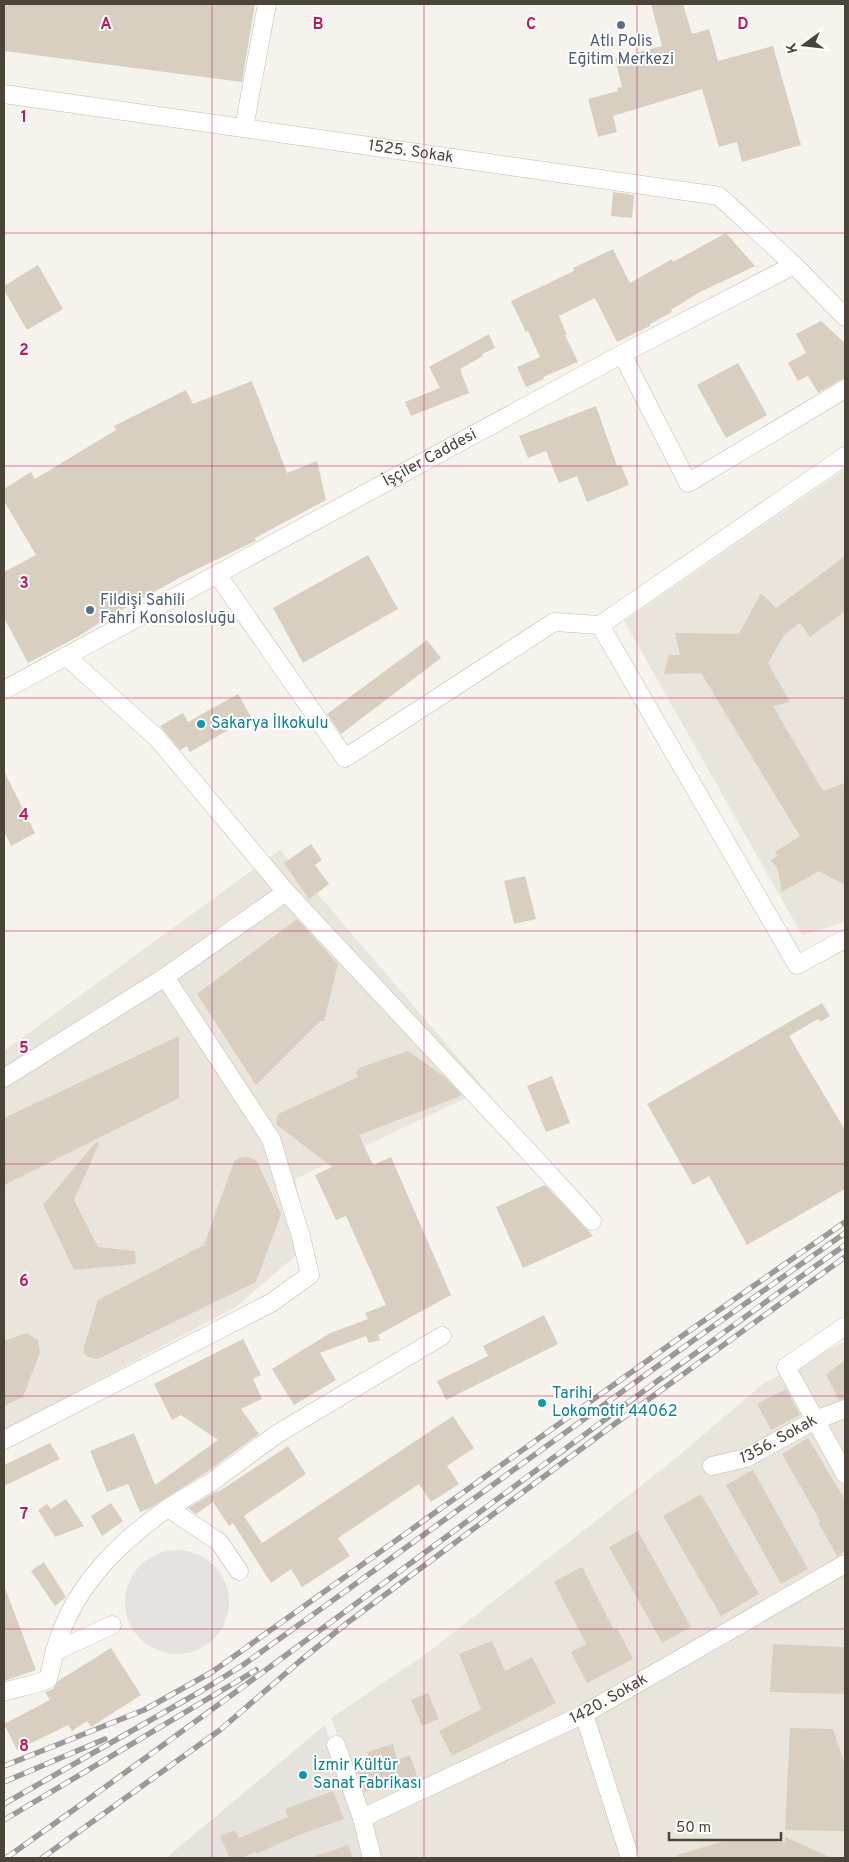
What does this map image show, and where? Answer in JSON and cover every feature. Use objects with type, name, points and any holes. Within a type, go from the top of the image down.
[{"type":"street","points":[[244,128],[267,4]]},
{"type":"street","name":"1525. Sokak","points":[[4,94],[719,196],[794,265]]},
{"type":"street","points":[[794,265],[845,317]]},
{"type":"street","name":"İşçiler Caddesi","points":[[4,690],[622,354],[794,265]]},
{"type":"street","points":[[622,354],[688,483],[845,390]]},
{"type":"street","points":[[217,574],[345,758],[554,622],[600,625],[845,456]]},
{"type":"street","points":[[600,625],[797,965],[845,939]]},
{"type":"street","points":[[66,656],[157,738],[286,892],[592,1222]]},
{"type":"street","points":[[4,1078],[165,977],[286,892]]},
{"type":"street","points":[[4,1440],[271,1303],[310,1275],[302,1237],[271,1139],[165,977]]},
{"type":"street","points":[[845,1326],[786,1367],[845,1474]]},
{"type":"street","points":[[4,1692],[35,1685],[48,1679],[59,1639],[69,1614],[94,1573],[142,1526],[213,1481],[277,1434],[442,1336]]},
{"type":"street","name":"1356. Sokak","points":[[712,1466],[746,1458],[815,1420],[845,1409]]},
{"type":"street","points":[[168,1508],[219,1542],[239,1571]]},
{"type":"street","name":"1420. Sokak","points":[[362,1818],[584,1714],[845,1564]]},
{"type":"street","points":[[56,1651],[112,1625]]},
{"type":"street","points":[[584,1714],[630,1858]]},
{"type":"street","points":[[336,1745],[362,1818],[372,1858]]},
{"type":"shaded area","points":[[845,469],[845,922],[802,935],[624,621]]},
{"type":"shaded area","points":[[280,850],[485,1089],[295,1179],[309,1244],[236,1307],[4,1430],[4,1051]]},
{"type":"shaded area","points":[[845,1341],[845,1858],[381,1858],[376,1836],[331,1718],[430,1651],[675,1459],[764,1383]]},
{"type":"shaded area","points":[[177,1550],[197,1554],[214,1565],[225,1582],[229,1602],[225,1622],[214,1639],[197,1650],[177,1654],[157,1650],[140,1639],[129,1622],[125,1602],[129,1582],[140,1565],[157,1554]]},
{"type":"shaded area","name":"İzmir Kültür Sanat Fabrikası","points":[[325,1725],[359,1825],[366,1858],[166,1858]]},
{"type":"building","points":[[4,4],[255,4],[242,82],[4,51]]},
{"type":"building","points":[[651,4],[683,4],[692,34],[709,29],[718,61],[773,46],[801,145],[742,162],[737,142],[719,147],[702,89],[613,116],[617,132],[598,137],[588,99],[618,91],[617,88],[622,87],[615,58],[662,46]]},
{"type":"building","points":[[613,192],[634,195],[632,218],[611,216]]},
{"type":"building","points":[[726,233],[755,266],[698,293],[671,310],[672,312],[650,324],[650,326],[617,342],[595,298],[559,316],[567,335],[565,335],[578,362],[543,377],[544,379],[526,387],[517,367],[540,357],[511,301],[574,271],[573,268],[613,249],[630,283],[672,259],[673,262]]},
{"type":"building","points":[[38,265],[63,309],[27,330],[4,290],[4,286]]},
{"type":"building","points":[[821,321],[845,343],[845,378],[818,393],[808,376],[798,381],[788,363],[806,353],[796,334]]},
{"type":"building","points":[[489,334],[495,348],[482,354],[483,356],[460,369],[469,393],[411,416],[405,402],[440,388],[429,367]]},
{"type":"building","points":[[738,363],[767,415],[726,438],[697,385]]},
{"type":"building","points":[[252,381],[287,473],[317,461],[326,500],[255,538],[256,541],[181,577],[28,663],[4,618],[4,572],[36,555],[4,501],[4,489],[31,472],[35,479],[116,430],[114,426],[186,390],[193,404]]},
{"type":"building","points":[[596,406],[617,466],[621,465],[629,485],[587,502],[577,476],[559,483],[546,451],[528,458],[519,436]]},
{"type":"building","points":[[368,555],[398,609],[303,663],[273,608]]},
{"type":"building","points":[[845,556],[845,611],[810,637],[800,623],[784,635],[768,663],[790,702],[773,706],[823,791],[845,783],[845,885],[819,871],[782,892],[778,870],[771,860],[777,856],[775,852],[800,836],[701,673],[664,674],[669,655],[680,655],[675,633],[739,634],[761,593],[776,608]]},
{"type":"building","points":[[427,640],[441,658],[341,734],[327,714]]},
{"type":"building","name":"Sakarya İlkokulu","points":[[238,694],[251,717],[190,752],[187,746],[180,750],[160,726],[183,713],[188,722]]},
{"type":"building","points":[[4,771],[35,833],[11,846],[4,831]]},
{"type":"building","points":[[311,844],[322,860],[315,865],[329,884],[309,899],[284,863]]},
{"type":"building","points":[[525,876],[536,919],[514,924],[504,881]]},
{"type":"building","points":[[297,919],[338,964],[324,1021],[320,1021],[256,1085],[197,994]]},
{"type":"building","points":[[822,1003],[830,1016],[820,1022],[818,1019],[789,1036],[845,1130],[845,1189],[747,1245],[709,1176],[693,1185],[647,1104]]},
{"type":"building","points":[[179,1036],[179,1098],[4,1185],[4,1118]]},
{"type":"building","points":[[408,1051],[445,1077],[461,1094],[458,1097],[359,1135],[373,1165],[391,1157],[451,1295],[378,1335],[380,1340],[369,1343],[366,1336],[320,1353],[336,1380],[294,1405],[272,1369],[330,1333],[368,1319],[365,1313],[386,1305],[346,1216],[336,1220],[315,1175],[332,1167],[277,1125],[276,1120],[278,1114],[358,1077],[356,1073],[359,1068]]},
{"type":"building","points":[[552,1076],[570,1123],[546,1132],[527,1086]]},
{"type":"building","points":[[96,1142],[99,1144],[74,1200],[98,1247],[135,1251],[136,1264],[74,1270],[43,1205]]},
{"type":"building","points":[[248,1157],[257,1161],[281,1214],[256,1282],[98,1359],[88,1357],[84,1353],[84,1347],[98,1300],[204,1245],[234,1162],[238,1158]]},
{"type":"building","points":[[545,1185],[593,1236],[523,1268],[496,1207]]},
{"type":"building","points":[[544,1315],[558,1344],[446,1400],[437,1381],[488,1356],[483,1346]]},
{"type":"building","points":[[26,1333],[38,1340],[40,1352],[23,1397],[4,1406],[4,1341]]},
{"type":"building","points":[[243,1339],[261,1375],[253,1379],[262,1399],[241,1409],[259,1434],[207,1472],[150,1508],[140,1512],[128,1484],[107,1492],[90,1451],[134,1433],[155,1485],[218,1440],[181,1415],[172,1420],[154,1384]]},
{"type":"building","points":[[845,1360],[845,1399],[839,1400],[826,1375]]},
{"type":"building","points":[[786,1389],[800,1415],[771,1430],[757,1404]]},
{"type":"building","points":[[453,1416],[474,1448],[447,1466],[459,1484],[431,1502],[419,1484],[338,1538],[350,1556],[302,1587],[291,1569],[271,1583],[233,1523],[229,1526],[213,1502],[196,1514],[188,1508],[218,1492],[288,1446],[306,1474],[244,1516],[262,1543]]},
{"type":"building","points":[[808,1438],[845,1500],[845,1551],[837,1556],[818,1522],[820,1521],[782,1454]]},
{"type":"building","points":[[50,1443],[60,1459],[4,1486],[4,1465]]},
{"type":"building","points":[[753,1470],[808,1569],[781,1584],[726,1485]]},
{"type":"building","points":[[701,1494],[759,1594],[721,1616],[663,1516]]},
{"type":"building","points":[[66,1499],[84,1526],[55,1537],[38,1510],[47,1504],[51,1509]]},
{"type":"building","points":[[111,1503],[123,1521],[102,1536],[91,1516]]},
{"type":"building","points":[[638,1531],[691,1627],[662,1643],[609,1547]]},
{"type":"building","points":[[44,1562],[66,1597],[55,1606],[31,1571]]},
{"type":"building","points":[[582,1567],[614,1630],[617,1628],[633,1659],[587,1683],[571,1652],[586,1644],[554,1582]]},
{"type":"building","points":[[4,1588],[36,1670],[4,1681]]},
{"type":"building","points":[[492,1641],[505,1671],[532,1657],[556,1703],[452,1756],[439,1731],[481,1709],[459,1654]]},
{"type":"building","points":[[773,1644],[845,1647],[845,1694],[770,1692]]},
{"type":"building","points":[[111,1648],[141,1695],[91,1727],[87,1721],[72,1731],[68,1725],[17,1750],[4,1724],[50,1700],[45,1692],[53,1689],[58,1681]]},
{"type":"building","points":[[428,1693],[439,1719],[422,1726],[411,1700]]},
{"type":"building","points":[[790,1728],[833,1729],[845,1766],[845,1831],[785,1830]]},
{"type":"building","points":[[393,1744],[397,1760],[410,1755],[417,1776],[364,1792],[357,1772],[372,1768],[367,1752]]},
{"type":"building","points":[[333,1791],[344,1819],[296,1836],[256,1854],[255,1852],[242,1858],[230,1858],[220,1836],[235,1830],[239,1838],[288,1817],[285,1809]]},
{"type":"building","points":[[785,1837],[832,1858],[677,1858],[677,1855],[721,1842],[754,1839],[785,1842]]},
{"type":"building","points":[[348,1845],[353,1858],[316,1858],[316,1856]]},
{"type":"railway","points":[[4,1766],[144,1710],[212,1672],[689,1331],[845,1222]]},
{"type":"railway","points":[[4,1804],[203,1690],[243,1665],[845,1233]]},
{"type":"railway","points":[[6,1858],[217,1706],[635,1397],[845,1245]]},
{"type":"railway","points":[[42,1858],[220,1730],[347,1623],[620,1420],[845,1257]]},
{"type":"railway","points":[[4,1820],[256,1670]]},
{"type":"railway","points":[[4,1782],[105,1739]]},
{"type":"place","name":"Atlı Polis Eğitim Merkezi","points":[[621,25]]},
{"type":"place","name":"Fildişi Sahili Fahri Konsolosluğu","points":[[90,610]]},
{"type":"place","name":"Sakarya İlkokulu","points":[[201,724]]},
{"type":"place","name":"Tarihi Lokomotif 44062","points":[[542,1403]]},
{"type":"place","name":"İzmir Kültür Sanat Fabrikası","points":[[303,1775]]}]
